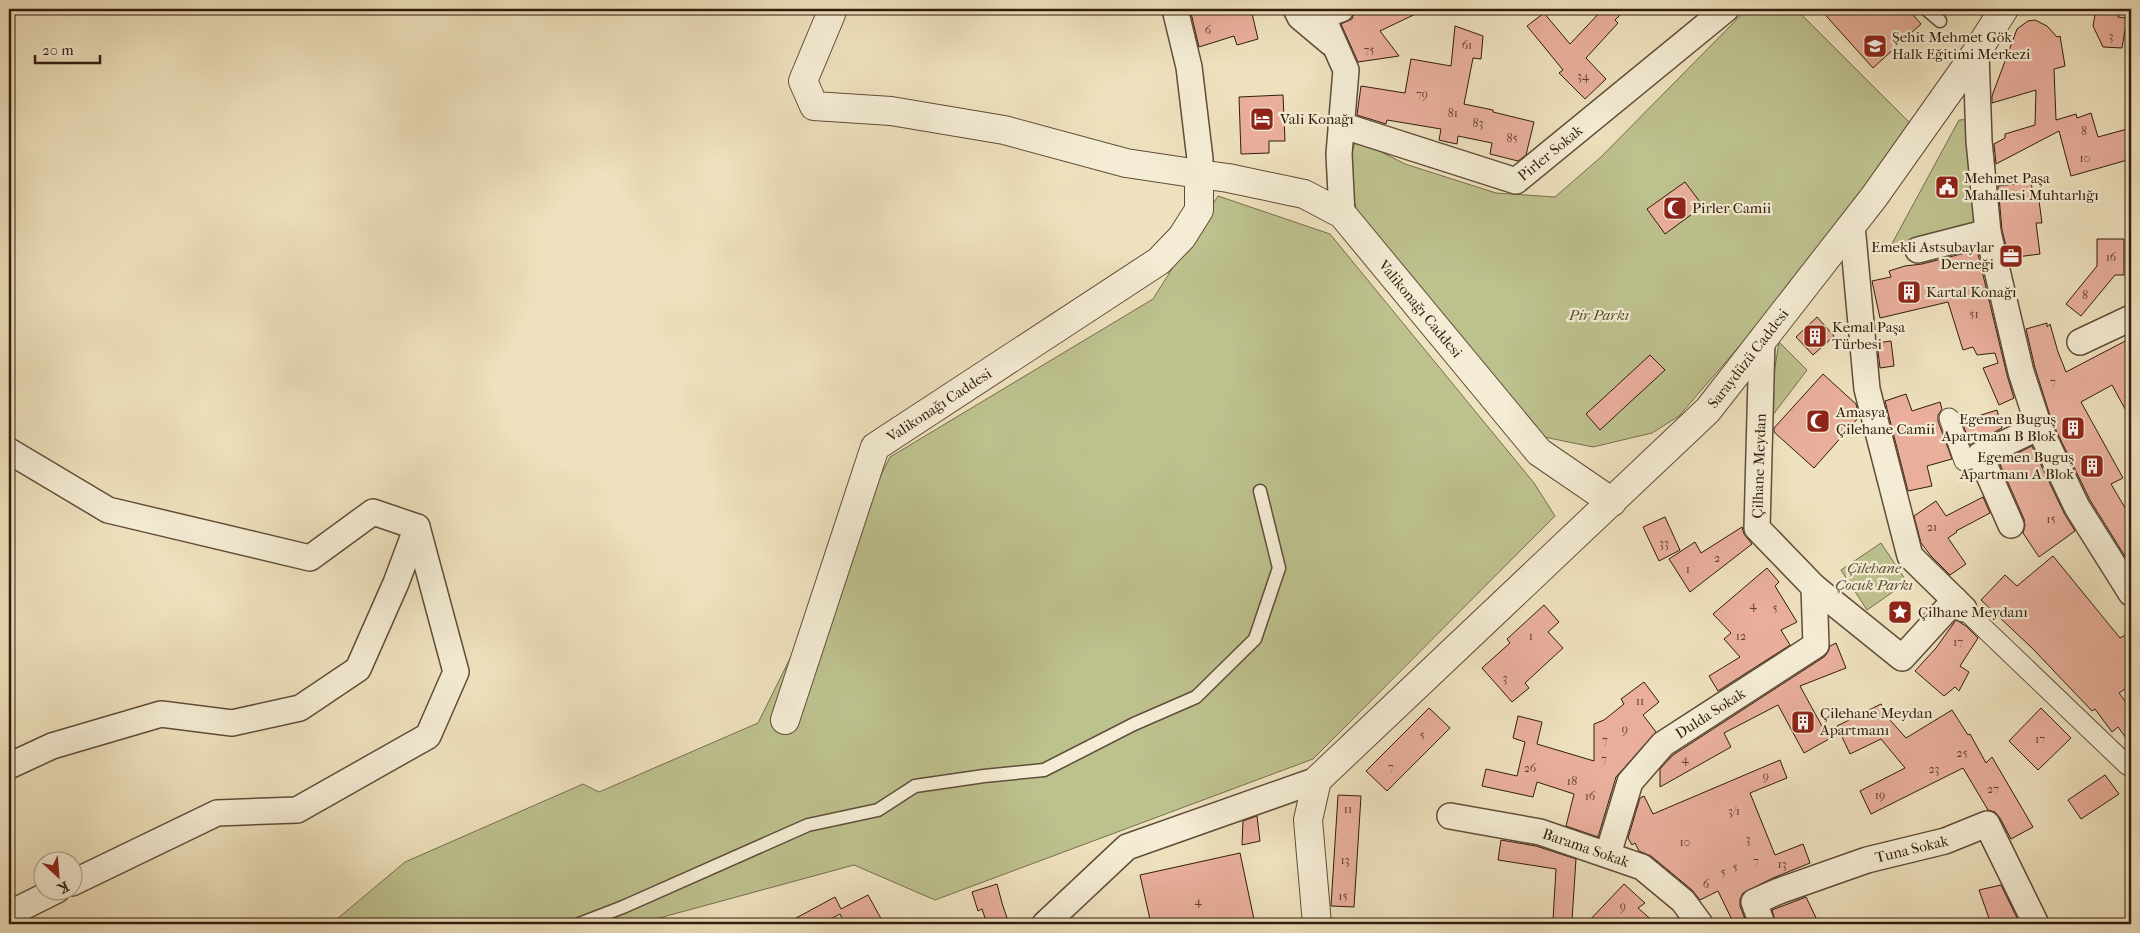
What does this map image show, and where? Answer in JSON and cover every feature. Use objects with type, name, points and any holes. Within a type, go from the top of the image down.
[{"type":"street","points":[[1175,9],[1189,67],[1200,159],[1199,174]]},
{"type":"street","points":[[1296,9],[1300,17],[1336,47]]},
{"type":"street","points":[[1341,9],[1322,16],[1346,70],[1339,154],[1342,214]]},
{"type":"street","name":"Pirler Sokak","points":[[1341,126],[1516,181],[1726,9]]},
{"type":"street","name":"Saraydüzü Caddesi","points":[[1317,780],[1441,665],[1708,410],[1852,225],[1976,53],[2004,9]]},
{"type":"street","name":"Valikonağı Caddesi","points":[[830,14],[803,81],[814,106],[891,110],[1004,130],[1126,163],[1228,178],[1304,194],[1342,214],[1540,452],[1612,502]]},
{"type":"street","points":[[1976,53],[1979,140],[1988,232],[2016,354],[2039,427],[2077,507],[2131,593]]},
{"type":"street","name":"Valikonağı Caddesi","points":[[785,720],[875,448],[1159,262],[1182,237],[1199,210],[1199,174]]},
{"type":"street","points":[[1852,225],[1867,389],[1910,556],[2131,767]]},
{"type":"street","points":[[1918,250],[1988,232]]},
{"type":"street","points":[[2080,342],[2129,325]]},
{"type":"street","name":"Çilhane Meydan","points":[[1762,340],[1757,528],[1814,587],[1902,658],[1960,604]]},
{"type":"street","points":[[1949,418],[1964,461],[2039,427]]},
{"type":"street","points":[[9,451],[108,510],[310,558],[373,512],[417,527]]},
{"type":"street","points":[[1980,455],[2011,525]]},
{"type":"street","points":[[9,766],[52,746],[161,714],[232,723],[300,708],[358,669],[396,583],[417,527]]},
{"type":"street","points":[[82,878],[217,813],[297,810],[428,736],[456,672],[417,527]]},
{"type":"street","name":"Dulda Sokak","points":[[1608,854],[1630,782],[1664,744],[1816,645],[1814,587]]},
{"type":"street","points":[[1045,924],[1127,847],[1317,780]]},
{"type":"street","points":[[1317,780],[1308,820],[1317,924]]},
{"type":"street","name":"Barama Sokak","points":[[1450,816],[1540,832],[1642,866],[1683,902],[1700,924]]},
{"type":"street","name":"Tuna Sokak","points":[[1762,924],[1754,902],[1867,860],[1944,841],[1987,824],[2036,924]]},
{"type":"street","points":[[9,914],[37,900]]},
{"type":"lane","points":[[1926,9],[1940,21]]},
{"type":"lane","points":[[579,924],[632,903],[808,825],[878,810],[915,786],[1044,770],[1134,724],[1196,697],[1255,639],[1280,568],[1260,491]]},
{"type":"green space","name":"Pir Parkı","points":[[1747,9],[1796,9],[1912,125],[1794,283],[1679,416],[1652,433],[1593,447],[1544,437],[1497,391],[1356,208],[1346,172],[1356,139],[1405,164],[1496,193],[1555,197],[1601,157]]},
{"type":"green space","points":[[1973,119],[1983,227],[1888,251],[1959,120]]},
{"type":"green space","points":[[1218,196],[1330,234],[1534,483],[1555,516],[1313,759],[935,900],[854,865],[637,924],[331,924],[405,862],[583,784],[599,792],[758,723],[890,457],[1153,299]]},
{"type":"green space","points":[[1779,342],[1807,370],[1766,424]]},
{"type":"green space","name":"Çilehane Çocuk Parkı","points":[[1881,543],[1907,582],[1867,610],[1841,570]]},
{"type":"building","points":[[1190,9],[1251,9],[1258,39],[1237,45],[1234,36],[1199,47]]},
{"type":"building","points":[[1355,9],[1426,9],[1380,31],[1399,56],[1358,62],[1341,24],[1352,19]]},
{"type":"building","points":[[1603,9],[1626,9],[1615,20],[1618,23],[1586,58],[1606,79],[1585,99],[1559,73],[1563,70],[1527,26],[1544,13],[1570,44]]},
{"type":"building","name":"Şehit Mehmet Gök Halk Eğitimi Merkezi","points":[[1820,9],[1908,9],[1921,24],[1873,68]]},
{"type":"building","points":[[2096,9],[2120,9],[2118,17],[2127,18],[2122,48],[2103,47],[2093,26]]},
{"type":"building","points":[[2035,20],[2047,26],[2057,37],[2060,36],[2065,66],[2054,69],[2056,120],[2076,114],[2077,118],[2091,113],[2098,137],[2131,128],[2131,159],[2071,176],[2059,131],[1996,164],[1994,144],[2005,138],[2005,134],[2035,125],[2036,90],[1992,103],[1992,96],[2017,29],[2028,21]]},
{"type":"building","points":[[1455,26],[1483,36],[1481,59],[1473,58],[1464,104],[1534,122],[1526,155],[1518,161],[1490,154],[1492,143],[1458,136],[1457,144],[1447,142],[1439,140],[1441,129],[1387,120],[1386,124],[1357,115],[1361,86],[1405,93],[1411,59],[1451,66]]},
{"type":"building","name":"Vali Konağı","points":[[1283,95],[1285,141],[1269,141],[1269,153],[1241,154],[1239,97]]},
{"type":"building","name":"Pirler Camii","points":[[1685,182],[1703,206],[1665,234],[1647,209]]},
{"type":"building","points":[[2031,182],[2033,194],[2038,193],[2042,223],[2036,223],[2040,254],[2009,258],[2002,230],[1998,186]]},
{"type":"building","points":[[2097,239],[2124,239],[2124,275],[2115,275],[2081,316],[2066,304],[2097,266]]},
{"type":"building","points":[[1977,250],[2014,398],[1999,405],[1983,368],[1998,363],[1995,353],[1977,355],[1973,347],[1963,350],[1948,302],[1880,318],[1872,281],[1891,277],[1889,271],[1905,266],[1922,264]]},
{"type":"building","name":"Kemal Paşa Türbesi","points":[[1817,317],[1834,336],[1813,355],[1796,337]]},
{"type":"building","points":[[2047,323],[2047,327],[2050,324],[2066,372],[2131,338],[2131,420],[2112,385],[2081,402],[2123,478],[2111,484],[2131,518],[2131,566],[2090,500],[2052,422],[2035,368],[2026,329]]},
{"type":"building","points":[[1891,341],[1894,366],[1880,368],[1877,343]]},
{"type":"building","points":[[1650,355],[1665,370],[1600,430],[1586,414]]},
{"type":"building","name":"Amasya Çilehane Camii","points":[[1823,374],[1856,404],[1859,417],[1814,468],[1774,432],[1774,428]]},
{"type":"building","points":[[1906,394],[1912,411],[1940,402],[1942,409],[1938,415],[1938,421],[1952,459],[1927,466],[1932,486],[1908,491],[1885,401]]},
{"type":"building","points":[[1997,410],[2002,428],[1970,445],[1962,421]]},
{"type":"building","points":[[2032,446],[2064,513],[2075,531],[2039,557],[2023,533],[2024,519],[1999,462]]},
{"type":"building","points":[[1983,497],[1990,513],[1956,531],[1948,538],[1966,564],[1950,575],[1921,543],[1914,516],[1936,501],[1946,516]]},
{"type":"building","points":[[1665,517],[1680,550],[1659,561],[1643,527]]},
{"type":"building","points":[[1742,527],[1744,534],[1752,544],[1690,592],[1669,559],[1695,542],[1701,553]]},
{"type":"building","points":[[2053,556],[2120,638],[2131,632],[2131,685],[2119,693],[2131,709],[2131,745],[2118,727],[2112,732],[2095,709],[2092,711],[2032,648],[1981,600],[2005,575],[2017,586]]},
{"type":"building","points":[[1767,568],[1779,582],[1775,586],[1797,622],[1781,630],[1790,645],[1718,691],[1709,676],[1740,657],[1724,639],[1731,633],[1713,614]]},
{"type":"building","points":[[1544,605],[1559,622],[1548,632],[1563,648],[1525,683],[1529,688],[1512,702],[1482,668],[1510,643],[1507,639]]},
{"type":"building","points":[[1956,620],[1966,626],[1978,638],[1960,666],[1969,672],[1959,691],[1955,687],[1944,696],[1915,671],[1936,648]]},
{"type":"building","points":[[1836,643],[1846,668],[1800,686],[1829,739],[1804,753],[1778,705],[1724,733],[1731,747],[1660,787],[1660,769],[1673,755],[1824,657],[1830,646]]},
{"type":"building","points":[[1644,682],[1659,702],[1643,715],[1656,732],[1616,777],[1598,837],[1566,826],[1574,794],[1537,782],[1533,797],[1482,786],[1486,769],[1517,776],[1525,742],[1513,738],[1518,716],[1542,722],[1537,744],[1594,761],[1594,724],[1604,720],[1624,704],[1621,699]]},
{"type":"building","points":[[1881,704],[1890,720],[1906,738],[1952,710],[1968,735],[1970,734],[1986,763],[1992,757],[2033,827],[2011,839],[2000,818],[1995,812],[1988,810],[1963,768],[1871,814],[1860,791],[1905,768],[1881,739],[1850,754],[1837,726]]},
{"type":"building","points":[[1429,708],[1450,728],[1387,791],[1366,771]]},
{"type":"building","points":[[2041,708],[2071,738],[2038,770],[2009,741]]},
{"type":"building","points":[[1780,760],[1787,778],[1750,793],[1775,855],[1803,844],[1810,863],[1743,893],[1740,899],[1740,906],[1747,924],[1734,924],[1718,891],[1700,900],[1692,890],[1651,856],[1639,851],[1635,843],[1632,845],[1628,838],[1640,798],[1644,796],[1653,814]]},
{"type":"building","points":[[2105,775],[2119,794],[2081,819],[2068,800]]},
{"type":"building","points":[[1338,795],[1361,796],[1354,907],[1331,906]]},
{"type":"building","points":[[1257,816],[1260,841],[1242,845],[1243,821]]},
{"type":"building","points":[[1501,840],[1536,846],[1576,859],[1572,920],[1553,920],[1556,869],[1498,860]]},
{"type":"building","points":[[1240,853],[1255,924],[1151,924],[1140,875]]},
{"type":"building","points":[[997,884],[1009,924],[987,924],[982,909],[978,911],[972,892]]},
{"type":"building","points":[[1624,884],[1645,903],[1638,908],[1656,924],[1586,924]]},
{"type":"building","points":[[2001,885],[2020,924],[1991,924],[1979,890]]},
{"type":"building","points":[[868,895],[884,924],[845,924],[840,914],[821,924],[785,924],[835,897],[841,909]]},
{"type":"building","points":[[1806,897],[1819,924],[1776,924],[1772,910]]},
{"type":"place","name":"Şehit Mehmet Gök Halk Eğitimi Merkezi","points":[[1875,46]]},
{"type":"place","name":"Vali Konağı","points":[[1262,119]]},
{"type":"place","name":"Mehmet Paşa Mahallesi Muhtarlığı","points":[[1947,187]]},
{"type":"place","name":"Pirler Camii","points":[[1675,208]]},
{"type":"place","name":"Emekli Astsubaylar Derneği","points":[[2011,256]]},
{"type":"place","name":"Kartal Konağı","points":[[1909,292]]},
{"type":"place","name":"Kemal Paşa Türbesi","points":[[1815,336]]},
{"type":"place","name":"Amasya Çilehane Camii","points":[[1818,421]]},
{"type":"place","name":"Egemen Buguş Apartmanı B Blok","points":[[2073,428]]},
{"type":"place","name":"Egemen Buguş Apartmanı A Blok","points":[[2092,466]]},
{"type":"place","name":"Çilhane Meydanı","points":[[1900,612]]},
{"type":"place","name":"Çilehane Meydan Apartmanı","points":[[1803,722]]}]
